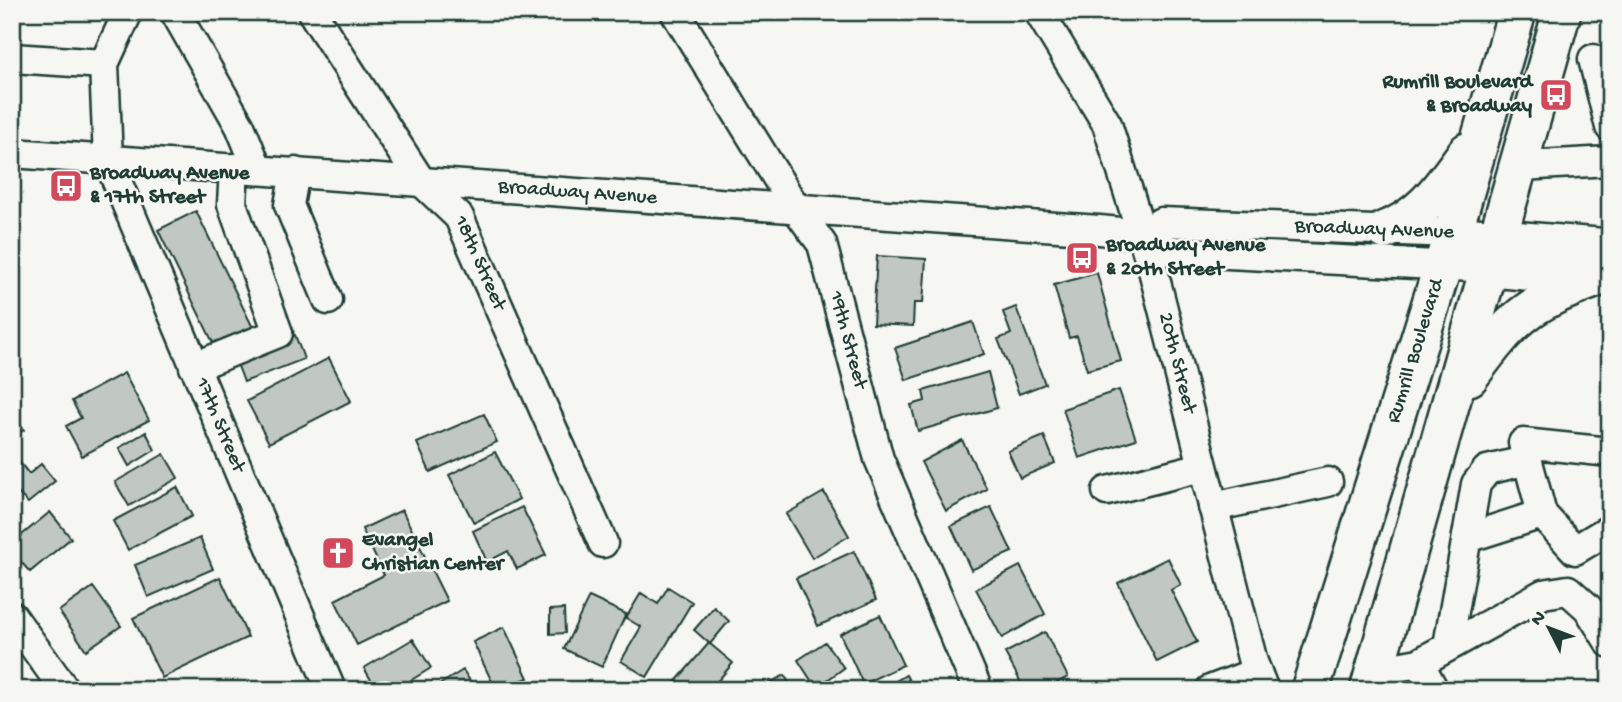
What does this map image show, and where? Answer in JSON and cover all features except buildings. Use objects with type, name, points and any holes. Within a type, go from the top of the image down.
[{"type":"main road","name":"Rumrill Boulevard","points":[[1310,690],[1517,12]]},
{"type":"main road","points":[[1373,676],[1562,12]]},
{"type":"main road","points":[[1385,230],[1405,223],[1428,202],[1482,132]]},
{"type":"main road","name":"Broadway Avenue","points":[[1447,248],[1606,268]]},
{"type":"main road","points":[[1454,397],[1503,331],[1526,310],[1606,268]]},
{"type":"street","points":[[108,160],[104,64],[128,12]]},
{"type":"street","points":[[175,12],[240,126],[246,169],[232,204],[278,333],[194,367]]},
{"type":"street","name":"18th Street","points":[[312,12],[420,180],[459,217],[603,543]]},
{"type":"street","name":"19th Street","points":[[675,12],[795,207],[822,244],[879,460],[978,690]]},
{"type":"street","name":"20th Street","points":[[1039,12],[1107,124],[1142,234],[1261,681]]},
{"type":"street","points":[[12,58],[104,64]]},
{"type":"street","points":[[1593,58],[1610,127]]},
{"type":"street","name":"Broadway Avenue","points":[[12,153],[420,180],[1142,234],[1170,251],[1447,248]]},
{"type":"street","name":"17th Street","points":[[108,160],[331,690]]},
{"type":"street","points":[[1520,166],[1610,161]]},
{"type":"street","points":[[295,172],[289,205],[328,300]]},
{"type":"street","name":"Broadway Avenue","points":[[1142,234],[1161,222],[1385,230],[1447,248]]},
{"type":"street","points":[[1610,453],[1524,443],[1542,514],[1575,550],[1610,529]]},
{"type":"street","points":[[1448,646],[1476,484],[1487,470],[1528,460]]},
{"type":"street","points":[[1107,491],[1202,467]]},
{"type":"street","points":[[1213,507],[1328,482]]},
{"type":"street","points":[[1467,538],[1542,514]]},
{"type":"street","points":[[1373,676],[1396,667],[1419,663],[1543,594],[1568,590],[1588,608],[1610,643]]},
{"type":"street","points":[[12,616],[65,690]]},
{"type":"street","points":[[1419,663],[1434,690]]},
{"type":"street","points":[[1210,690],[1261,681]]},
{"type":"place","name":"Rumrill Boulevard & Broadway","points":[[1556,95]]},
{"type":"place","name":"Broadway Avenue & 17th Street","points":[[66,186]]},
{"type":"place","name":"Broadway Avenue & 20th Street","points":[[1082,258]]},
{"type":"place","name":"Evangel Christian Center","points":[[338,553]]}]
